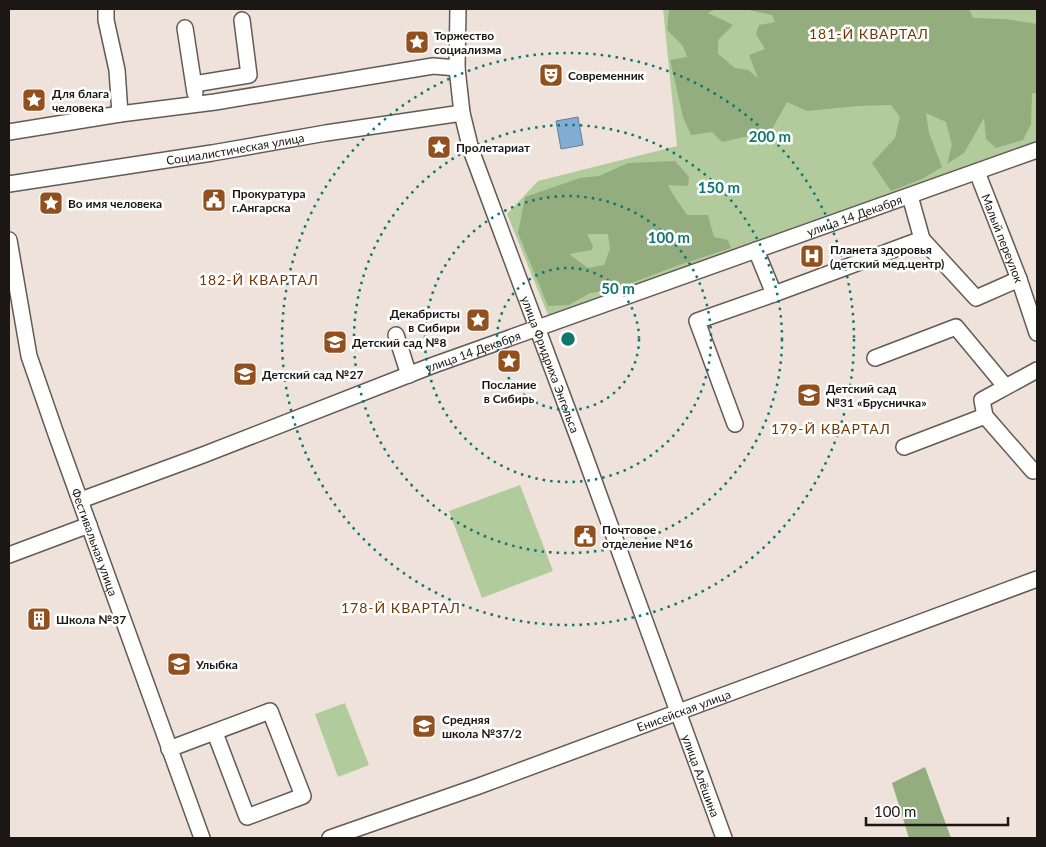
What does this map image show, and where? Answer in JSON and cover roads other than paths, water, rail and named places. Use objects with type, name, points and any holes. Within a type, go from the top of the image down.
[{"type":"street","points":[[106,9],[106,20],[117,70],[120,114]]},
{"type":"street","name":"улица Фридриха Энгельса","points":[[458,9],[457,68],[462,113],[471,150],[593,477],[677,713]]},
{"type":"street","points":[[194,84],[249,75],[242,20]]},
{"type":"street","points":[[185,28],[197,104]]},
{"type":"street","points":[[9,132],[432,66],[457,68]]},
{"type":"street","name":"Социалистическая улица","points":[[9,184],[462,113]]},
{"type":"street","name":"улица 14 Декабря","points":[[81,500],[203,455],[408,375],[1037,150]]},
{"type":"street","name":"Малый переулок","points":[[977,172],[1019,279],[1037,333]]},
{"type":"street","points":[[910,196],[922,239],[976,298],[1019,279]]},
{"type":"street","points":[[735,424],[697,321],[922,239]]},
{"type":"street","name":"Фестивальная улица","points":[[9,240],[30,356],[56,434],[202,838]]},
{"type":"street","points":[[756,250],[774,294]]},
{"type":"street","points":[[875,358],[956,327],[1005,386]]},
{"type":"street","points":[[396,336],[408,375]]},
{"type":"street","points":[[1034,471],[985,416],[982,400],[1037,370]]},
{"type":"street","points":[[904,447],[985,416]]},
{"type":"street","points":[[9,555],[89,525]]},
{"type":"street","name":"Енисейская улица","points":[[330,838],[479,786],[1037,579]]},
{"type":"street","points":[[169,750],[270,711],[303,796],[247,817],[216,733]]},
{"type":"street","name":"улица Алёшина","points":[[677,713],[724,838]]},
{"type":"water","points":[[578,117],[583,145],[561,149],[556,121]]},
{"type":"place","name":"Торжество социализма","points":[[417,42]]},
{"type":"place","name":"Современник","points":[[551,75]]},
{"type":"place","name":"Для блага человека","points":[[34,100]]},
{"type":"place","name":"Пролетариат","points":[[439,147]]},
{"type":"place","name":"Прокуратура г.Ангарска","points":[[214,200]]},
{"type":"place","name":"Во имя человека","points":[[51,203]]},
{"type":"place","name":"Планета здоровья (детский мед.центр)","points":[[812,256]]},
{"type":"place","name":"Декабристы в Сибири","points":[[478,320]]},
{"type":"place","name":"Детский сад №8","points":[[335,342]]},
{"type":"place","name":"Послание в Сибирь","points":[[509,361]]},
{"type":"place","name":"Детский сад №27","points":[[245,374]]},
{"type":"place","name":"Детский сад №31 «Брусничка»","points":[[809,395]]},
{"type":"place","name":"Почтовое отделение №16","points":[[585,536]]},
{"type":"place","name":"Школа №37","points":[[39,619]]},
{"type":"place","name":"Улыбка","points":[[179,664]]},
{"type":"place","name":"Средняя школа №37/2","points":[[424,726]]},
{"type":"district","name":"181-Й КВАРТАЛ","points":[[869,33]]},
{"type":"district","name":"182-Й КВАРТАЛ","points":[[259,279]]},
{"type":"district","name":"179-Й КВАРТАЛ","points":[[831,428]]},
{"type":"district","name":"178-Й КВАРТАЛ","points":[[401,607]]}]
